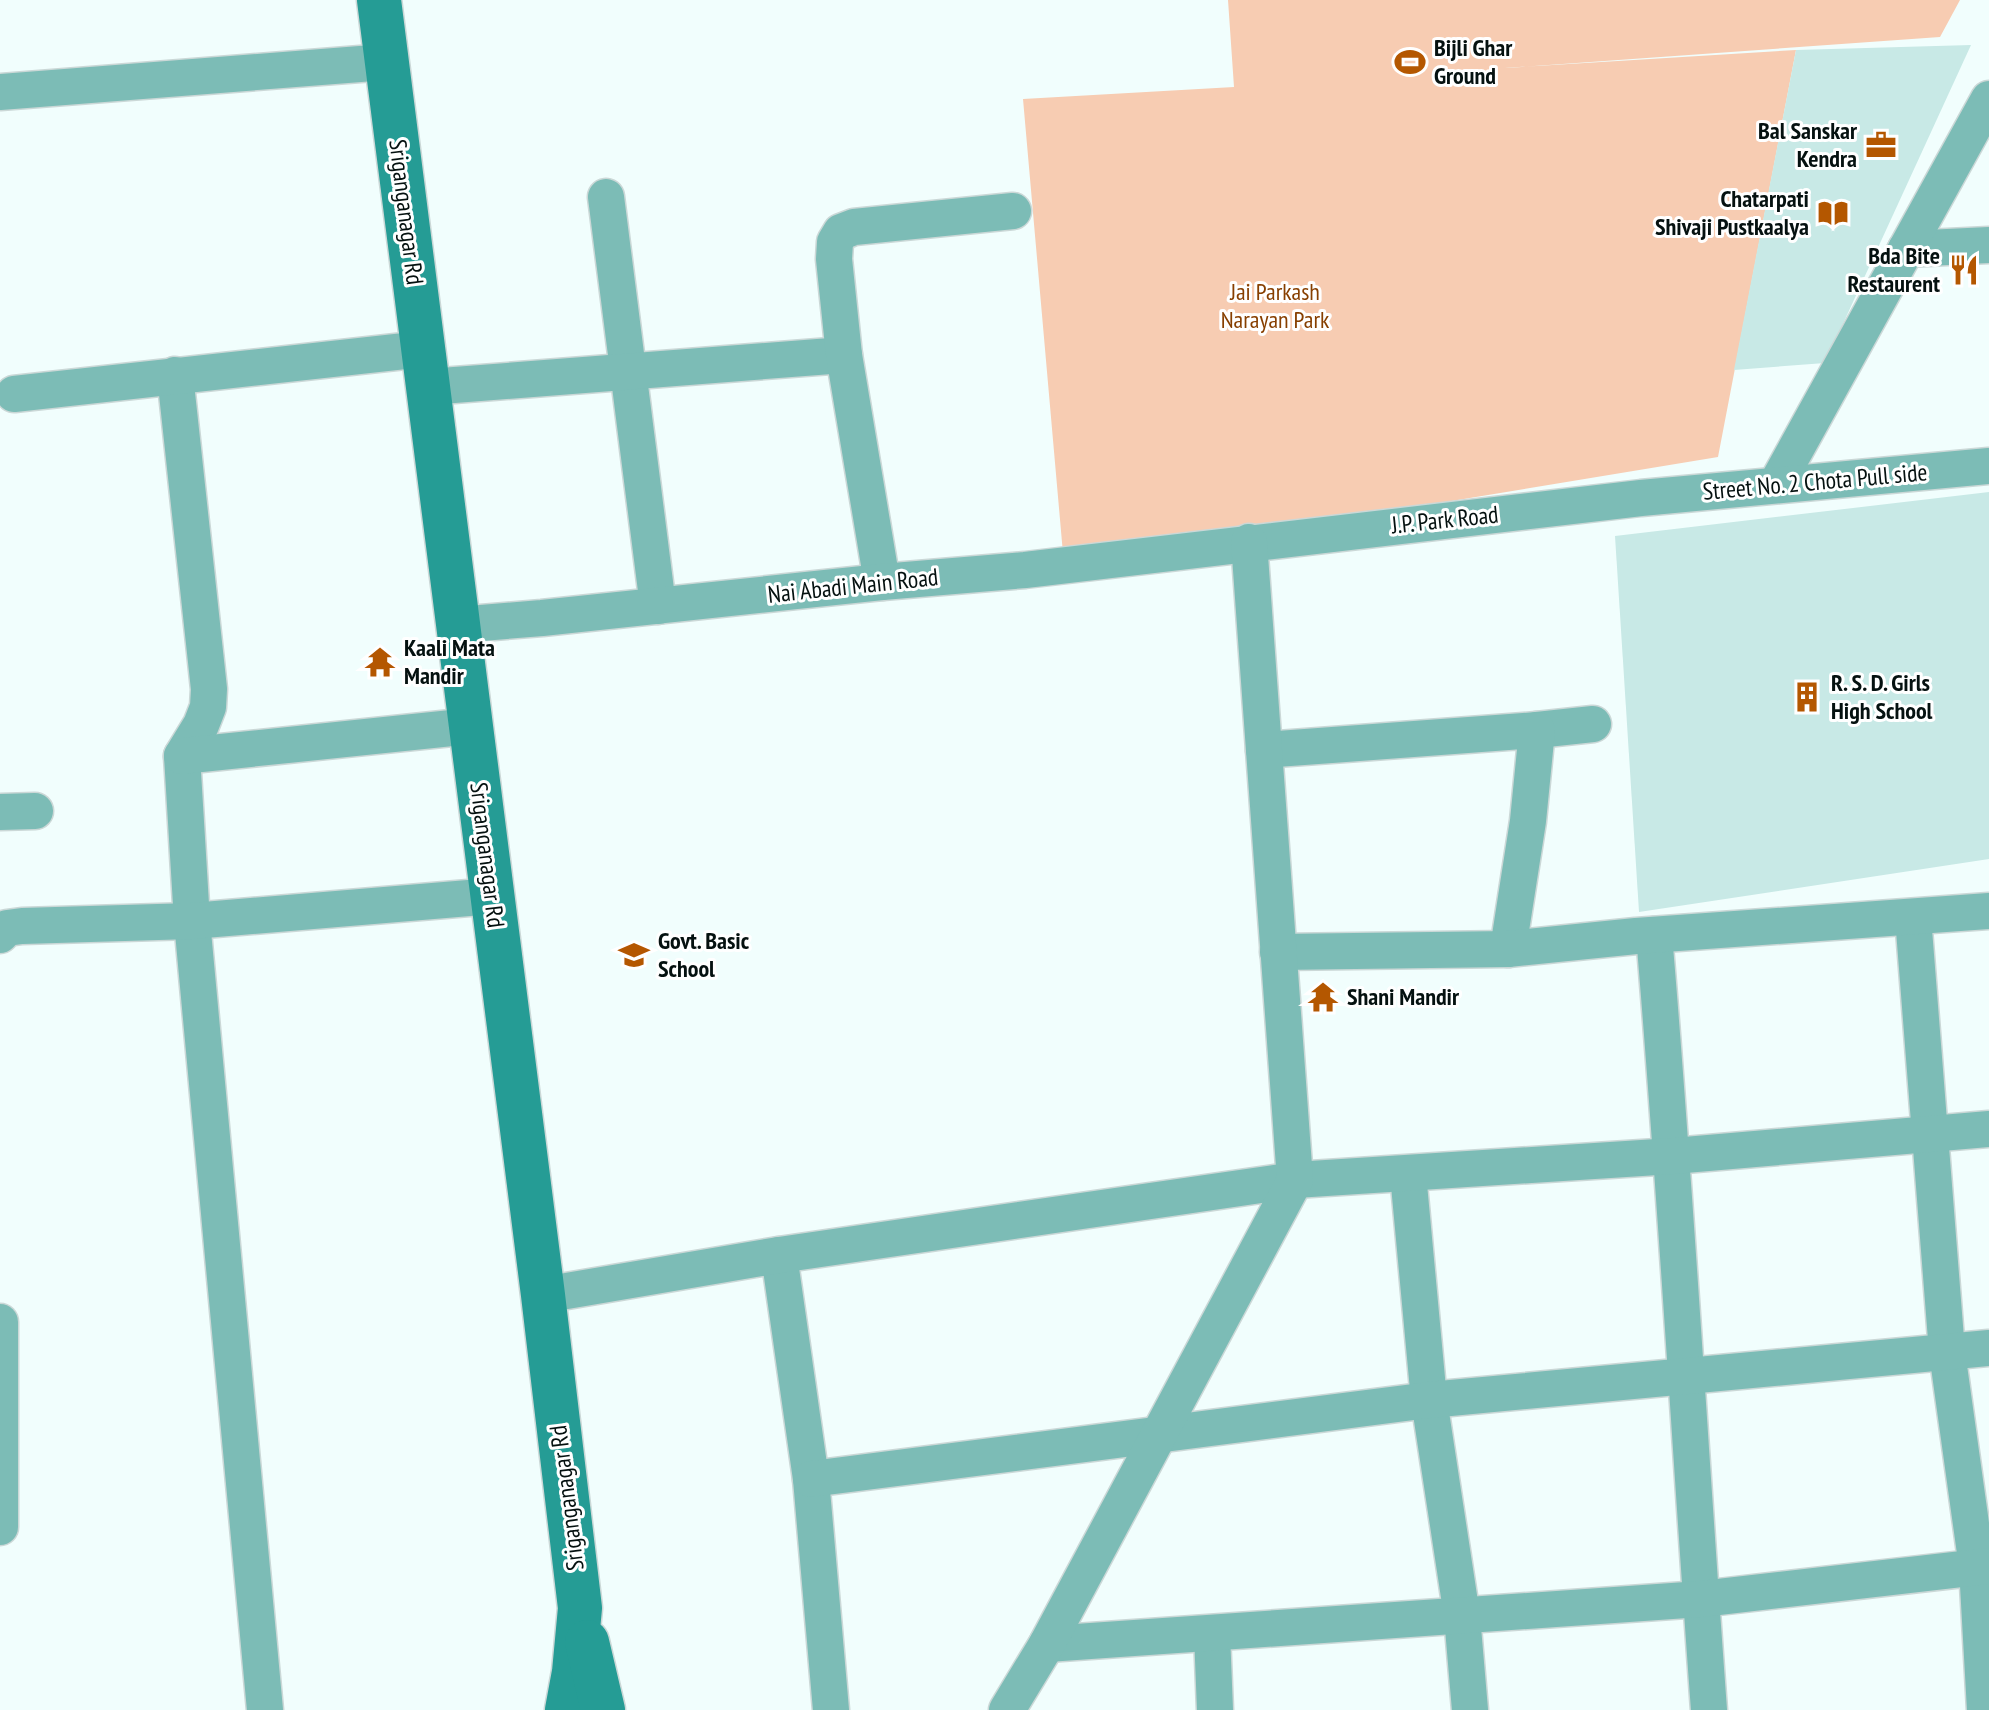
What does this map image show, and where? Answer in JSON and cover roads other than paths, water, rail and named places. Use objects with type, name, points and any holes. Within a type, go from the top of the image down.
[{"type":"main road","name":"Sriganganagar Rd","points":[[379,0],[580,1608],[567,1710]]},
{"type":"main road","points":[[580,1608],[603,1710]]},
{"type":"street","points":[[0,92],[386,62]]},
{"type":"street","points":[[1776,485],[1989,99]]},
{"type":"street","points":[[606,197],[658,606]]},
{"type":"street","points":[[882,582],[844,355],[835,242],[841,232],[854,227],[1013,211]]},
{"type":"street","points":[[1906,249],[1989,245]]},
{"type":"street","points":[[14,394],[175,375],[426,368],[630,373],[844,355]]},
{"type":"street","points":[[175,375],[209,689],[208,707],[201,725],[182,756],[192,921],[265,1710]]},
{"type":"street","name":"Street No. 2 Chota Pull side","points":[[1641,498],[1989,466]]},
{"type":"street","name":"J.P. Park Road","points":[[1249,542],[1641,498]]},
{"type":"street","points":[[1007,1710],[1047,1644],[1295,1180],[1249,542]]},
{"type":"street","name":"Nai Abadi Main Road","points":[[457,625],[1025,570],[1249,542]]},
{"type":"street","points":[[1264,750],[1593,724]]},
{"type":"street","points":[[182,756],[471,726]]},
{"type":"street","points":[[1508,949],[1528,821],[1537,730]]},
{"type":"street","points":[[0,935],[7,928],[22,926],[192,921],[493,896]]},
{"type":"street","points":[[1278,952],[1508,949],[1654,935],[1989,911]]},
{"type":"street","points":[[1913,917],[1947,1352],[1983,1566],[1985,1710]]},
{"type":"street","points":[[1654,935],[1673,1156],[1709,1710]]},
{"type":"street","points":[[543,1295],[779,1255],[1295,1180],[1673,1156],[1989,1129]]},
{"type":"street","points":[[1408,1174],[1429,1400],[1462,1616],[1470,1710]]},
{"type":"street","points":[[779,1255],[811,1479],[831,1710]]},
{"type":"street","points":[[0,1322],[0,1527]]},
{"type":"street","points":[[811,1479],[1429,1400],[1989,1348]]},
{"type":"street","points":[[1047,1644],[1701,1599],[1983,1566]]},
{"type":"street","points":[[1212,1634],[1215,1710]]},
{"type":"place","name":"Bijli Ghar Ground","points":[[1410,62]]},
{"type":"place","name":"Bal Sanskar Kendra","points":[[1881,145]]},
{"type":"place","name":"Chatarpati Shivaji Pustkaalya","points":[[1833,213]]},
{"type":"place","name":"Bda Bite Restaurent","points":[[1964,270]]},
{"type":"place","name":"Kaali Mata Mandir","points":[[380,662]]},
{"type":"place","name":"R. S. D. Girls High School","points":[[1807,697]]},
{"type":"place","name":"Govt. Basic School","points":[[634,955]]},
{"type":"place","name":"Shani Mandir","points":[[1323,997]]},
{"type":"park label","name":"Jai Parkash Narayan Park","points":[[1275,306]]}]
